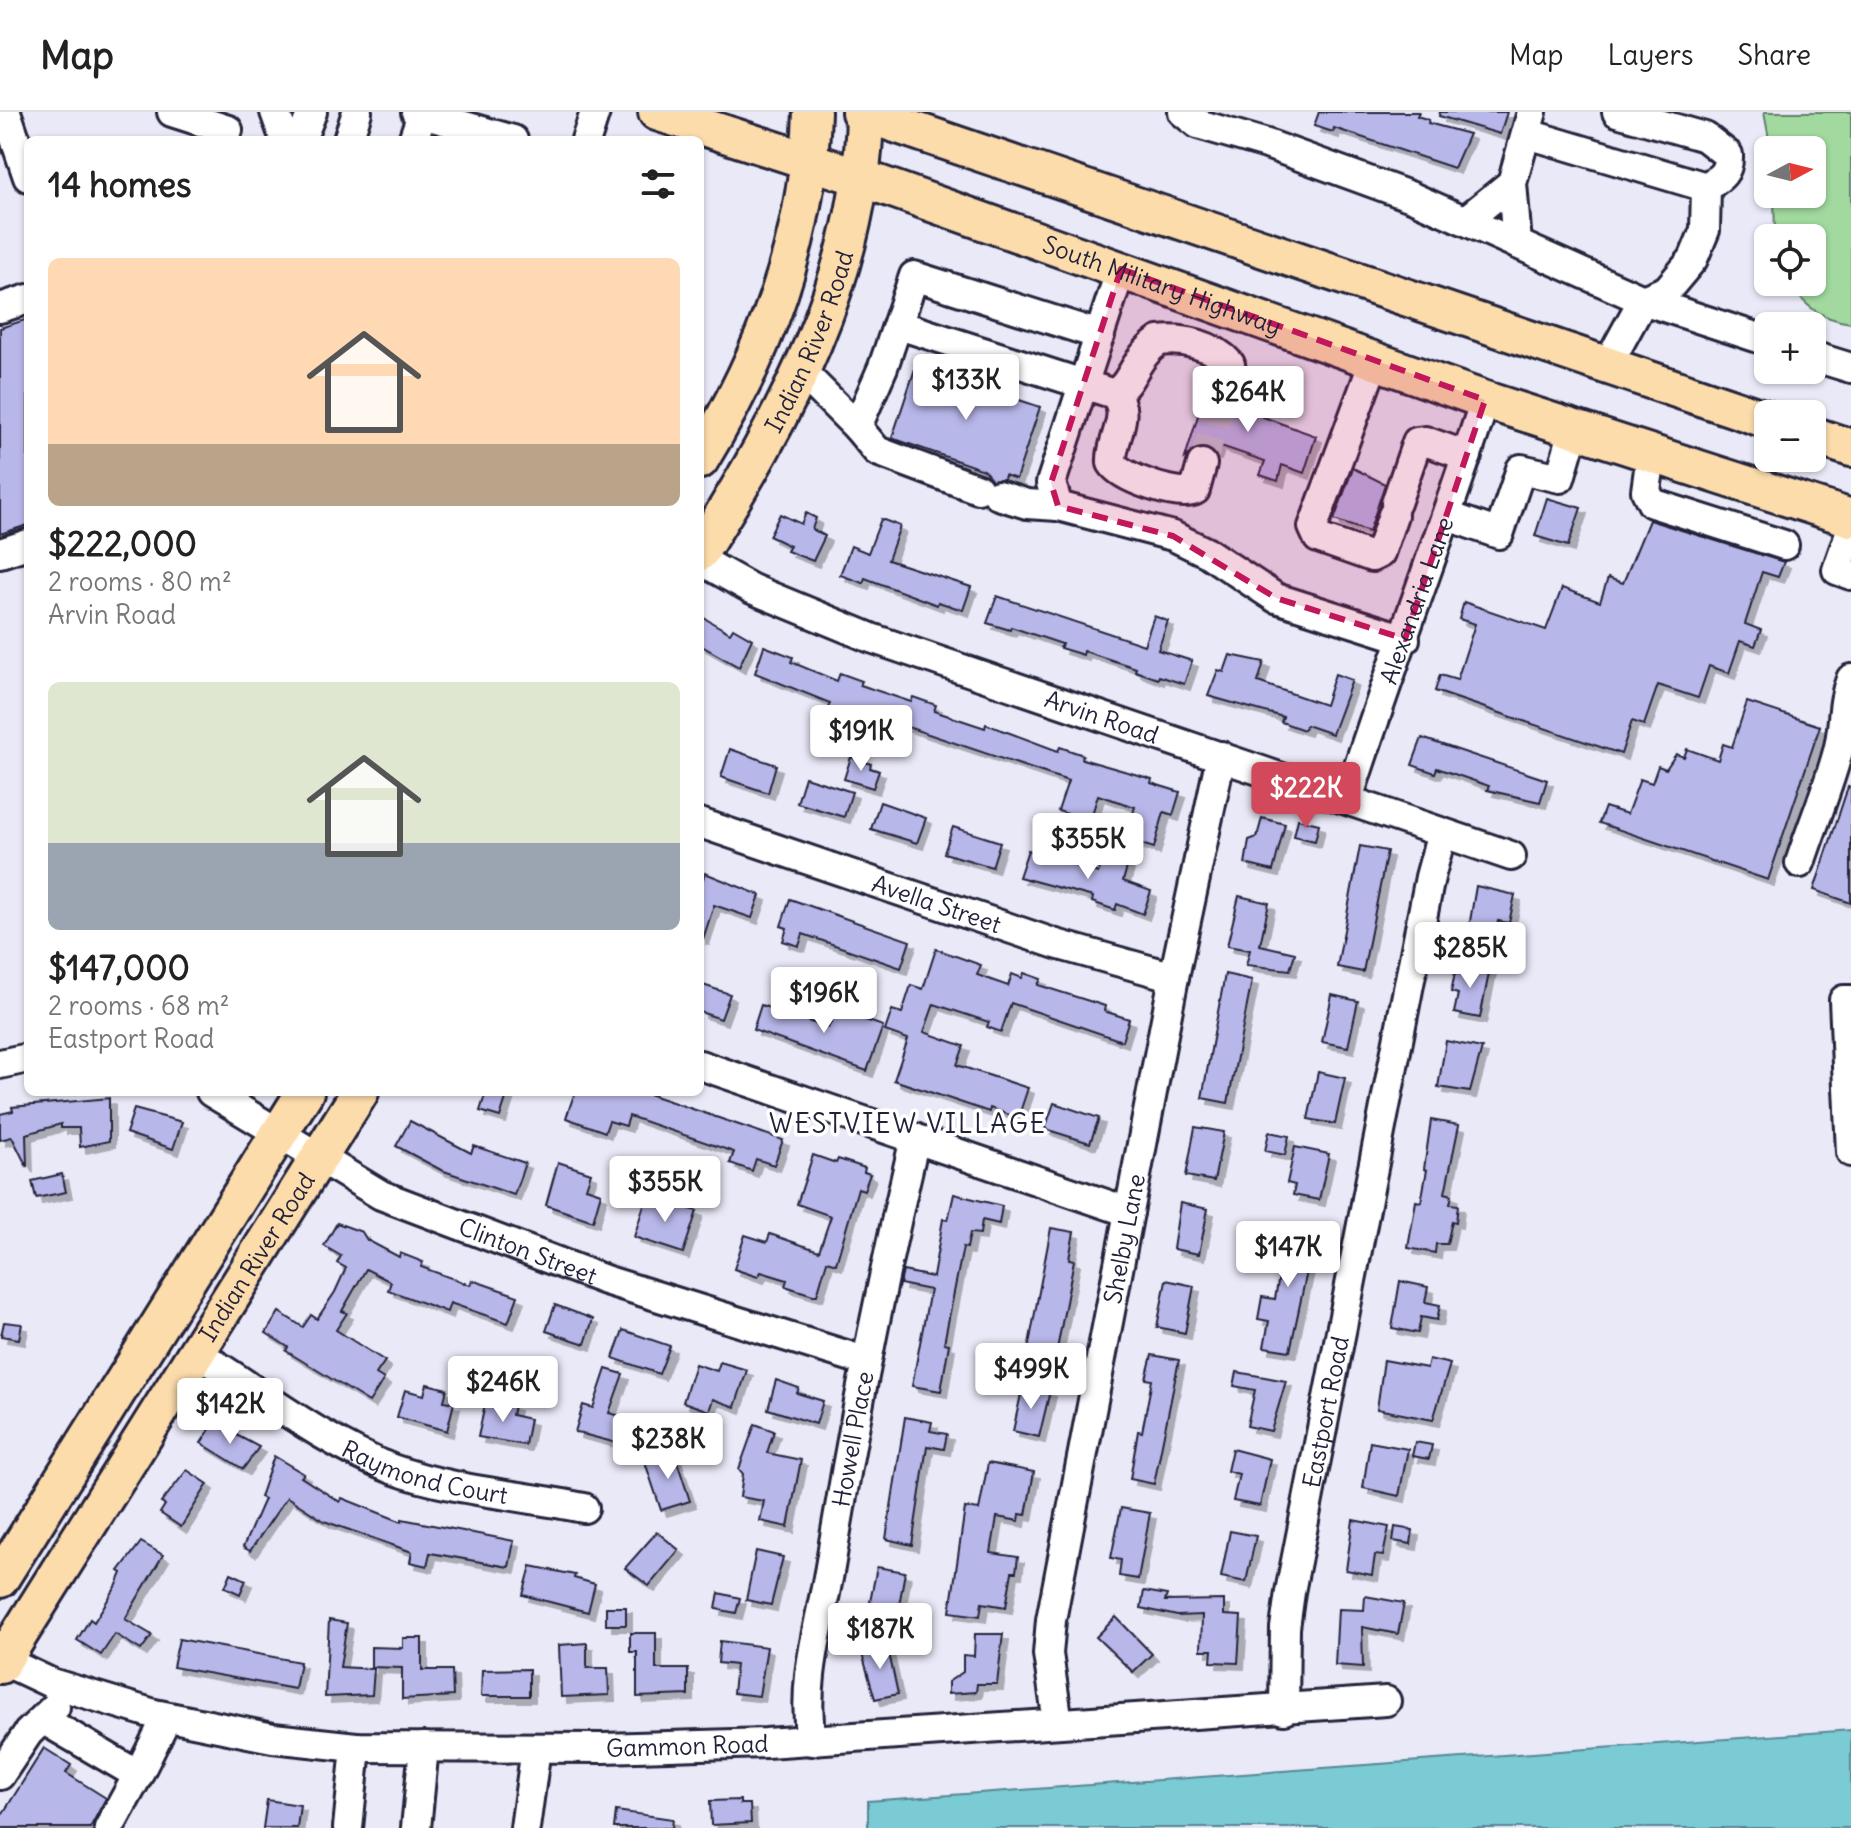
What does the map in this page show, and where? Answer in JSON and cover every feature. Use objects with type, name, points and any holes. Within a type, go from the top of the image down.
[{"type":"main road","name":"South Military Highway","points":[[657,112],[859,177],[1485,400],[1851,518]]},
{"type":"main road","name":"Indian River Road","points":[[704,444],[711,416],[746,379],[788,271],[804,209],[812,112]]},
{"type":"main road","name":"Indian River Road","points":[[704,546],[768,442],[803,373],[841,259],[859,177],[863,112]]},
{"type":"main road","points":[[863,112],[1754,415]]},
{"type":"main road","points":[[1826,440],[1851,448]]},
{"type":"main road","name":"Indian River Road","points":[[0,1579],[302,1096]]},
{"type":"main road","name":"Indian River Road","points":[[1,1661],[357,1096]]},
{"type":"street","points":[[6,112],[24,165]]},
{"type":"street","points":[[172,112],[227,127]]},
{"type":"street","points":[[275,112],[284,136]]},
{"type":"street","points":[[303,136],[312,112]]},
{"type":"street","points":[[349,136],[357,112]]},
{"type":"street","points":[[587,136],[595,112]]},
{"type":"street","points":[[1183,112],[1198,124],[1315,160],[1466,220],[1643,300],[1754,336]]},
{"type":"street","points":[[1617,112],[1705,137],[1719,145],[1728,155],[1729,166],[1722,177],[1706,187]]},
{"type":"street","points":[[417,122],[492,136]]},
{"type":"street","points":[[1517,244],[1512,183],[1530,123],[1706,187]]},
{"type":"street","points":[[1466,220],[1512,183]]},
{"type":"street","points":[[1608,364],[1643,300],[1667,290],[1693,259],[1705,230],[1706,187]]},
{"type":"street","points":[[1058,506],[1051,483],[1121,269]]},
{"type":"street","points":[[857,427],[899,325],[914,276],[1100,335]]},
{"type":"street","points":[[0,308],[24,300]]},
{"type":"street","points":[[899,325],[1114,394],[1122,408],[1111,451],[1117,470],[1179,493],[1190,493],[1195,490],[1202,464]]},
{"type":"street","points":[[1114,394],[1127,384],[1134,364],[1159,341],[1184,341],[1212,350],[1230,364],[1231,374]]},
{"type":"street","points":[[1375,359],[1313,527],[1318,538],[1372,557],[1380,553],[1417,442],[1425,441],[1467,456]]},
{"type":"street","points":[[1826,360],[1851,368]]},
{"type":"street","points":[[803,373],[877,451],[1027,504],[1058,506],[1173,536],[1208,553],[1276,598],[1405,639]]},
{"type":"street","name":"Alexandria Lane","points":[[1348,799],[1380,699],[1405,639],[1448,516],[1485,400]]},
{"type":"street","points":[[1448,516],[1499,534],[1521,469],[1560,478],[1574,430]]},
{"type":"street","points":[[1651,455],[1646,491],[1652,503],[1784,545]]},
{"type":"street","points":[[1851,530],[1837,570],[1851,575]]},
{"type":"street","points":[[0,553],[24,545]]},
{"type":"street","name":"Arvin Road","points":[[704,562],[752,589],[871,638],[1511,856]]},
{"type":"street","points":[[1800,863],[1837,754],[1845,724],[1842,703],[1851,679]]},
{"type":"street","name":"Shelby Lane","points":[[1058,1723],[1048,1654],[1051,1620],[1174,977],[1221,756]]},
{"type":"street","name":"Avella Street","points":[[704,824],[1056,944],[1174,977]]},
{"type":"street","name":"Eastport Road","points":[[1284,1710],[1285,1628],[1290,1592],[1430,877],[1442,833]]},
{"type":"street","points":[[1851,1000],[1844,1000],[1851,1152]]},
{"type":"street","points":[[0,1064],[24,1059]]},
{"type":"street","points":[[704,1066],[1129,1212]]},
{"type":"street","name":"Clinton Street","points":[[218,1096],[381,1195],[480,1235],[704,1313],[865,1361]]},
{"type":"street","name":"Howell Place","points":[[811,1741],[807,1690],[810,1659],[830,1566],[865,1361],[915,1138]]},
{"type":"street","name":"Raymond Court","points":[[197,1353],[357,1453],[392,1468],[459,1486],[584,1508]]},
{"type":"street","name":"Gammon Road","points":[[1,1661],[102,1701],[167,1717],[273,1738],[356,1747],[536,1748],[811,1741],[1192,1712],[1284,1710],[1386,1701]]},
{"type":"street","points":[[2,1767],[28,1733],[44,1720],[71,1688]]},
{"type":"street","points":[[109,1828],[167,1717]]},
{"type":"street","points":[[44,1720],[138,1775]]},
{"type":"street","points":[[348,1828],[356,1747]]},
{"type":"street","points":[[416,1828],[424,1747]]},
{"type":"street","points":[[525,1828],[536,1748]]},
{"type":"highlighted area","points":[[1121,269],[1485,400],[1405,639],[1276,598],[1173,536],[1058,506],[1051,483]]},
{"type":"green space","points":[[1764,112],[1851,112],[1851,323],[1815,310],[1799,296],[1826,296],[1826,224],[1775,224],[1774,208],[1826,208],[1826,136],[1768,136]]},
{"type":"water","points":[[1851,1730],[1851,1828],[868,1828],[868,1801]]},
{"type":"building","points":[[1319,112],[1419,112],[1417,116],[1429,120],[1428,123],[1469,134],[1454,168],[1334,128],[1333,132],[1314,126]]},
{"type":"building","points":[[1440,112],[1507,112],[1500,134],[1439,116]]},
{"type":"building","points":[[24,320],[24,526],[0,534],[0,328]]},
{"type":"building","points":[[918,360],[961,374],[960,380],[1040,407],[1016,479],[1005,475],[1004,479],[992,480],[984,470],[892,438]]},
{"type":"building","points":[[1212,370],[1218,384],[1225,390],[1235,390],[1230,405],[1316,436],[1304,473],[1282,465],[1278,481],[1260,475],[1265,461],[1218,445],[1215,454],[1198,447],[1185,458]]},
{"type":"building","points":[[1353,468],[1385,484],[1369,532],[1334,520]]},
{"type":"building","points":[[1547,498],[1581,508],[1568,546],[1535,536]]},
{"type":"building","points":[[806,513],[816,518],[812,529],[825,536],[813,561],[787,551],[790,546],[769,536],[780,514],[801,524]]},
{"type":"building","points":[[881,519],[900,526],[888,560],[971,587],[963,610],[938,602],[937,605],[865,578],[863,583],[840,575],[851,546],[868,553]]},
{"type":"building","points":[[1649,520],[1784,562],[1778,577],[1762,572],[1745,624],[1761,630],[1755,646],[1740,641],[1729,673],[1709,666],[1698,698],[1658,685],[1644,725],[1632,721],[1621,754],[1435,691],[1440,675],[1457,680],[1475,624],[1459,619],[1464,602],[1546,630],[1562,588],[1600,602],[1608,578],[1623,583]]},
{"type":"building","points":[[997,596],[1144,645],[1154,616],[1168,621],[1158,650],[1192,661],[1184,684],[1159,676],[1158,679],[1135,671],[1136,668],[1084,651],[1083,655],[1060,648],[1062,644],[1011,627],[1010,630],[987,623]]},
{"type":"building","points":[[704,618],[730,633],[733,628],[752,639],[739,667],[704,647]]},
{"type":"building","points":[[764,646],[793,657],[791,662],[837,681],[840,673],[862,681],[860,685],[911,702],[913,697],[936,705],[934,711],[985,728],[986,724],[1058,751],[1060,747],[1083,755],[1082,759],[1152,779],[1151,783],[1180,792],[1173,815],[1164,812],[1154,848],[1125,839],[1135,807],[1098,795],[1090,821],[1058,811],[1068,781],[863,712],[858,725],[825,716],[830,703],[755,673]]},
{"type":"building","points":[[1230,655],[1264,662],[1258,682],[1325,705],[1335,674],[1352,680],[1332,734],[1306,725],[1304,730],[1281,722],[1283,717],[1208,696],[1218,670],[1224,672]]},
{"type":"building","points":[[1747,702],[1820,726],[1768,880],[1599,823],[1605,807],[1627,814],[1640,779],[1652,783],[1658,766],[1666,769],[1676,754],[1684,757],[1687,749],[1718,760],[1723,744],[1732,747]]},
{"type":"building","points":[[1422,738],[1547,780],[1540,802],[1487,790],[1489,786],[1437,768],[1435,773],[1412,765]]},
{"type":"building","points":[[730,749],[776,765],[768,793],[721,777]]},
{"type":"building","points":[[851,757],[871,764],[870,768],[879,771],[873,788],[844,779]]},
{"type":"building","points":[[805,777],[852,792],[844,817],[797,803]]},
{"type":"building","points":[[1848,787],[1851,788],[1851,903],[1814,890]]},
{"type":"building","points":[[880,802],[926,818],[917,843],[871,829]]},
{"type":"building","points":[[1262,818],[1285,824],[1273,871],[1245,864],[1249,840],[1257,837]]},
{"type":"building","points":[[1298,819],[1319,824],[1315,841],[1294,836]]},
{"type":"building","points":[[953,827],[1000,842],[992,867],[944,853]]},
{"type":"building","points":[[1360,846],[1387,851],[1363,972],[1337,967]]},
{"type":"building","points":[[1028,850],[1098,873],[1105,855],[1128,864],[1123,881],[1151,891],[1143,914],[1117,904],[1115,910],[1092,902],[1093,897],[1019,877]]},
{"type":"building","points":[[705,873],[760,895],[752,918],[714,905],[704,936]]},
{"type":"building","points":[[1476,886],[1515,895],[1509,923],[1498,921],[1494,939],[1468,933]]},
{"type":"building","points":[[1239,896],[1269,903],[1260,945],[1295,953],[1290,970],[1246,965],[1250,950],[1227,946]]},
{"type":"building","points":[[790,899],[910,941],[901,968],[803,934],[799,946],[783,941],[787,928],[781,926]]},
{"type":"building","points":[[936,949],[981,965],[977,975],[1008,986],[1012,974],[1022,978],[1024,973],[1041,979],[1038,985],[1105,1006],[1104,1011],[1129,1019],[1122,1041],[1011,1003],[1001,1032],[987,1027],[989,1022],[934,1004],[924,1032],[964,1046],[957,1065],[1028,1088],[1018,1118],[990,1108],[989,1112],[894,1080],[908,1039],[885,1031],[892,1010],[902,1013],[911,985],[923,989]]},
{"type":"building","points":[[1462,963],[1490,968],[1480,1018],[1454,1013],[1458,994],[1451,992],[1455,973],[1460,974]]},
{"type":"building","points":[[1225,974],[1252,980],[1228,1103],[1202,1098]]},
{"type":"building","points":[[704,985],[730,994],[721,1019],[704,1013]]},
{"type":"building","points":[[1332,995],[1358,1001],[1348,1047],[1322,1042]]},
{"type":"building","points":[[761,1005],[828,1028],[837,1010],[883,1026],[867,1071],[753,1030]]},
{"type":"building","points":[[1446,1041],[1482,1048],[1470,1092],[1438,1087]]},
{"type":"building","points":[[1318,1072],[1345,1078],[1335,1124],[1308,1119]]},
{"type":"building","points":[[485,1096],[507,1096],[500,1117],[480,1111]]},
{"type":"building","points":[[574,1096],[655,1096],[783,1140],[774,1165],[756,1159],[752,1171],[730,1163],[734,1152],[629,1116],[626,1126],[609,1121],[605,1132],[566,1118]]},
{"type":"building","points":[[109,1098],[109,1141],[80,1147],[79,1128],[61,1128],[61,1124],[26,1134],[27,1167],[12,1137],[0,1140],[0,1114],[13,1111],[12,1107]]},
{"type":"building","points":[[1054,1103],[1099,1118],[1090,1143],[1045,1129]]},
{"type":"building","points":[[134,1109],[182,1122],[173,1149],[126,1133]]},
{"type":"building","points":[[1431,1120],[1459,1125],[1445,1193],[1452,1195],[1450,1204],[1458,1205],[1456,1222],[1452,1221],[1447,1244],[1436,1244],[1435,1253],[1408,1248],[1416,1201],[1421,1202],[1427,1170],[1424,1169]]},
{"type":"building","points":[[410,1121],[471,1153],[474,1146],[525,1163],[514,1195],[441,1170],[396,1146]]},
{"type":"building","points":[[1195,1127],[1224,1132],[1214,1181],[1186,1176]]},
{"type":"building","points":[[1269,1132],[1289,1136],[1285,1155],[1265,1151]]},
{"type":"building","points":[[1295,1147],[1329,1154],[1319,1200],[1293,1195],[1295,1185],[1287,1183]]},
{"type":"building","points":[[813,1155],[865,1168],[864,1172],[870,1174],[864,1190],[858,1188],[836,1264],[827,1261],[817,1295],[785,1286],[787,1280],[761,1272],[758,1277],[734,1269],[745,1235],[767,1242],[770,1234],[819,1251],[831,1216],[797,1204]]},
{"type":"building","points":[[558,1162],[591,1173],[586,1188],[601,1193],[593,1221],[546,1205]]},
{"type":"building","points":[[62,1174],[66,1192],[36,1198],[32,1181]]},
{"type":"building","points":[[954,1194],[1002,1206],[999,1224],[982,1220],[980,1234],[970,1233],[967,1248],[963,1247],[944,1343],[949,1344],[941,1391],[912,1386],[930,1290],[900,1284],[903,1271],[933,1277],[943,1219],[948,1220]]},
{"type":"building","points":[[647,1195],[697,1211],[683,1253],[634,1237]]},
{"type":"building","points":[[1180,1203],[1208,1209],[1199,1254],[1173,1249]]},
{"type":"building","points":[[337,1223],[362,1232],[367,1240],[399,1257],[400,1253],[423,1262],[421,1267],[470,1285],[472,1280],[518,1296],[508,1323],[450,1303],[447,1312],[388,1290],[391,1282],[366,1269],[342,1311],[347,1313],[336,1330],[385,1361],[376,1374],[384,1379],[369,1402],[286,1351],[288,1347],[266,1333],[279,1312],[303,1327],[311,1315],[317,1319],[335,1292],[346,1268],[337,1263],[341,1256],[324,1246]]},
{"type":"building","points":[[1288,1224],[1316,1229],[1290,1351],[1264,1347],[1269,1321],[1258,1319],[1262,1297],[1275,1299]]},
{"type":"building","points":[[1051,1228],[1074,1232],[1069,1259],[1074,1260],[1055,1360],[1027,1355]]},
{"type":"building","points":[[1166,1280],[1194,1286],[1185,1333],[1157,1327]]},
{"type":"building","points":[[1400,1281],[1428,1287],[1425,1302],[1440,1305],[1437,1320],[1421,1317],[1418,1333],[1392,1328]]},
{"type":"building","points":[[555,1305],[593,1319],[585,1344],[546,1331]]},
{"type":"building","points":[[4,1322],[22,1324],[19,1339],[1,1336]]},
{"type":"building","points":[[623,1330],[670,1346],[659,1374],[613,1358]]},
{"type":"building","points":[[1152,1355],[1179,1360],[1154,1484],[1130,1479],[1138,1431],[1142,1432],[1152,1380],[1146,1379]]},
{"type":"building","points":[[1429,1359],[1450,1364],[1433,1420],[1377,1409],[1384,1360],[1427,1368]]},
{"type":"building","points":[[720,1362],[747,1370],[735,1407],[713,1399],[709,1411],[683,1402],[695,1364],[717,1371]]},
{"type":"building","points":[[606,1369],[623,1374],[609,1413],[631,1419],[624,1445],[575,1432],[583,1405],[593,1408]]},
{"type":"building","points":[[482,1371],[501,1375],[496,1397],[477,1393]]},
{"type":"building","points":[[1237,1372],[1286,1381],[1271,1431],[1247,1426],[1255,1390],[1234,1386]]},
{"type":"building","points":[[776,1380],[799,1388],[797,1393],[823,1401],[816,1424],[768,1409]]},
{"type":"building","points":[[427,1384],[447,1389],[444,1401],[454,1403],[447,1431],[397,1417],[405,1390],[424,1395]]},
{"type":"building","points":[[1023,1385],[1050,1391],[1039,1437],[1013,1431]]},
{"type":"building","points":[[486,1400],[514,1405],[512,1415],[530,1419],[525,1445],[478,1437]]},
{"type":"building","points":[[905,1417],[932,1422],[930,1431],[947,1434],[944,1449],[927,1446],[912,1545],[886,1539]]},
{"type":"building","points":[[214,1423],[259,1447],[243,1469],[201,1443]]},
{"type":"building","points":[[755,1424],[774,1431],[767,1453],[801,1460],[788,1527],[760,1521],[764,1501],[740,1497],[743,1474],[739,1469]]},
{"type":"building","points":[[1370,1442],[1408,1449],[1399,1496],[1363,1488]]},
{"type":"building","points":[[1415,1442],[1432,1445],[1429,1459],[1412,1456]]},
{"type":"building","points":[[1232,1449],[1270,1459],[1260,1506],[1233,1501],[1239,1474],[1227,1471]]},
{"type":"building","points":[[674,1452],[690,1501],[661,1510],[645,1462]]},
{"type":"building","points":[[274,1456],[340,1502],[342,1498],[402,1522],[402,1519],[514,1541],[509,1567],[430,1553],[427,1566],[410,1562],[412,1552],[324,1521],[287,1497],[250,1551],[243,1547],[264,1499],[260,1497]]},
{"type":"building","points":[[988,1463],[1034,1472],[1026,1515],[1020,1514],[1019,1521],[997,1517],[991,1553],[1018,1557],[1016,1572],[1012,1572],[1006,1607],[982,1603],[980,1616],[950,1612],[965,1508],[979,1510]]},
{"type":"building","points":[[187,1470],[208,1484],[181,1527],[160,1513],[165,1505],[161,1503]]},
{"type":"building","points":[[1121,1508],[1150,1513],[1138,1579],[1119,1576],[1121,1560],[1111,1558]]},
{"type":"building","points":[[1353,1520],[1389,1527],[1383,1556],[1375,1555],[1372,1575],[1346,1570]]},
{"type":"building","points":[[1395,1527],[1413,1530],[1411,1544],[1393,1541]]},
{"type":"building","points":[[1230,1531],[1256,1536],[1246,1582],[1221,1577]]},
{"type":"building","points":[[657,1532],[679,1550],[649,1586],[625,1568]]},
{"type":"building","points":[[141,1542],[163,1555],[125,1619],[152,1635],[141,1650],[115,1634],[101,1655],[77,1640],[90,1619],[94,1622],[117,1585],[122,1573],[119,1571]]},
{"type":"building","points":[[756,1551],[783,1557],[771,1605],[746,1600]]},
{"type":"building","points":[[531,1566],[575,1575],[574,1578],[595,1584],[588,1612],[523,1595]]},
{"type":"building","points":[[877,1567],[905,1572],[896,1622],[867,1617]]},
{"type":"building","points":[[231,1573],[246,1580],[240,1594],[225,1587]]},
{"type":"building","points":[[1144,1591],[1167,1595],[1165,1601],[1224,1600],[1224,1615],[1241,1616],[1238,1663],[1211,1662],[1212,1650],[1201,1650],[1202,1615],[1177,1616],[1141,1608]]},
{"type":"building","points":[[719,1593],[740,1598],[736,1613],[716,1609]]},
{"type":"building","points":[[1365,1596],[1404,1603],[1398,1634],[1362,1627],[1363,1667],[1335,1665],[1338,1609],[1364,1610]]},
{"type":"building","points":[[606,1607],[626,1607],[626,1625],[606,1625]]},
{"type":"building","points":[[1116,1617],[1152,1654],[1133,1672],[1096,1637]]},
{"type":"building","points":[[329,1620],[347,1623],[340,1667],[374,1669],[372,1695],[325,1697]]},
{"type":"building","points":[[630,1633],[656,1633],[656,1669],[688,1669],[688,1695],[637,1697],[637,1652],[630,1652]]},
{"type":"building","points":[[975,1634],[1003,1634],[997,1684],[977,1684],[976,1692],[948,1694],[948,1682],[963,1672],[963,1655],[974,1656]]},
{"type":"building","points":[[403,1638],[422,1638],[422,1670],[452,1670],[453,1696],[402,1699],[402,1668],[371,1667],[371,1647],[403,1648]]},
{"type":"building","points":[[179,1639],[300,1662],[295,1689],[173,1667]]},
{"type":"building","points":[[720,1641],[767,1647],[759,1696],[733,1693],[736,1665],[718,1663]]},
{"type":"building","points":[[587,1643],[587,1668],[608,1668],[609,1695],[561,1697],[559,1645]]},
{"type":"building","points":[[887,1644],[898,1694],[875,1699],[861,1650]]},
{"type":"building","points":[[529,1669],[529,1696],[481,1696],[482,1670]]},
{"type":"building","points":[[44,1748],[71,1765],[66,1773],[106,1798],[90,1828],[0,1828],[0,1818]]},
{"type":"building","points":[[267,1800],[300,1805],[297,1828],[263,1828]]},
{"type":"building","points":[[740,1800],[740,1804],[750,1804],[751,1823],[711,1825],[710,1801]]},
{"type":"building","points":[[616,1811],[673,1819],[672,1828],[614,1828]]},
{"type":"tunnel","points":[[1202,464],[1231,374]]},
{"type":"district","name":"WESTVIEW VILLAGE","points":[[908,1123]]}]
